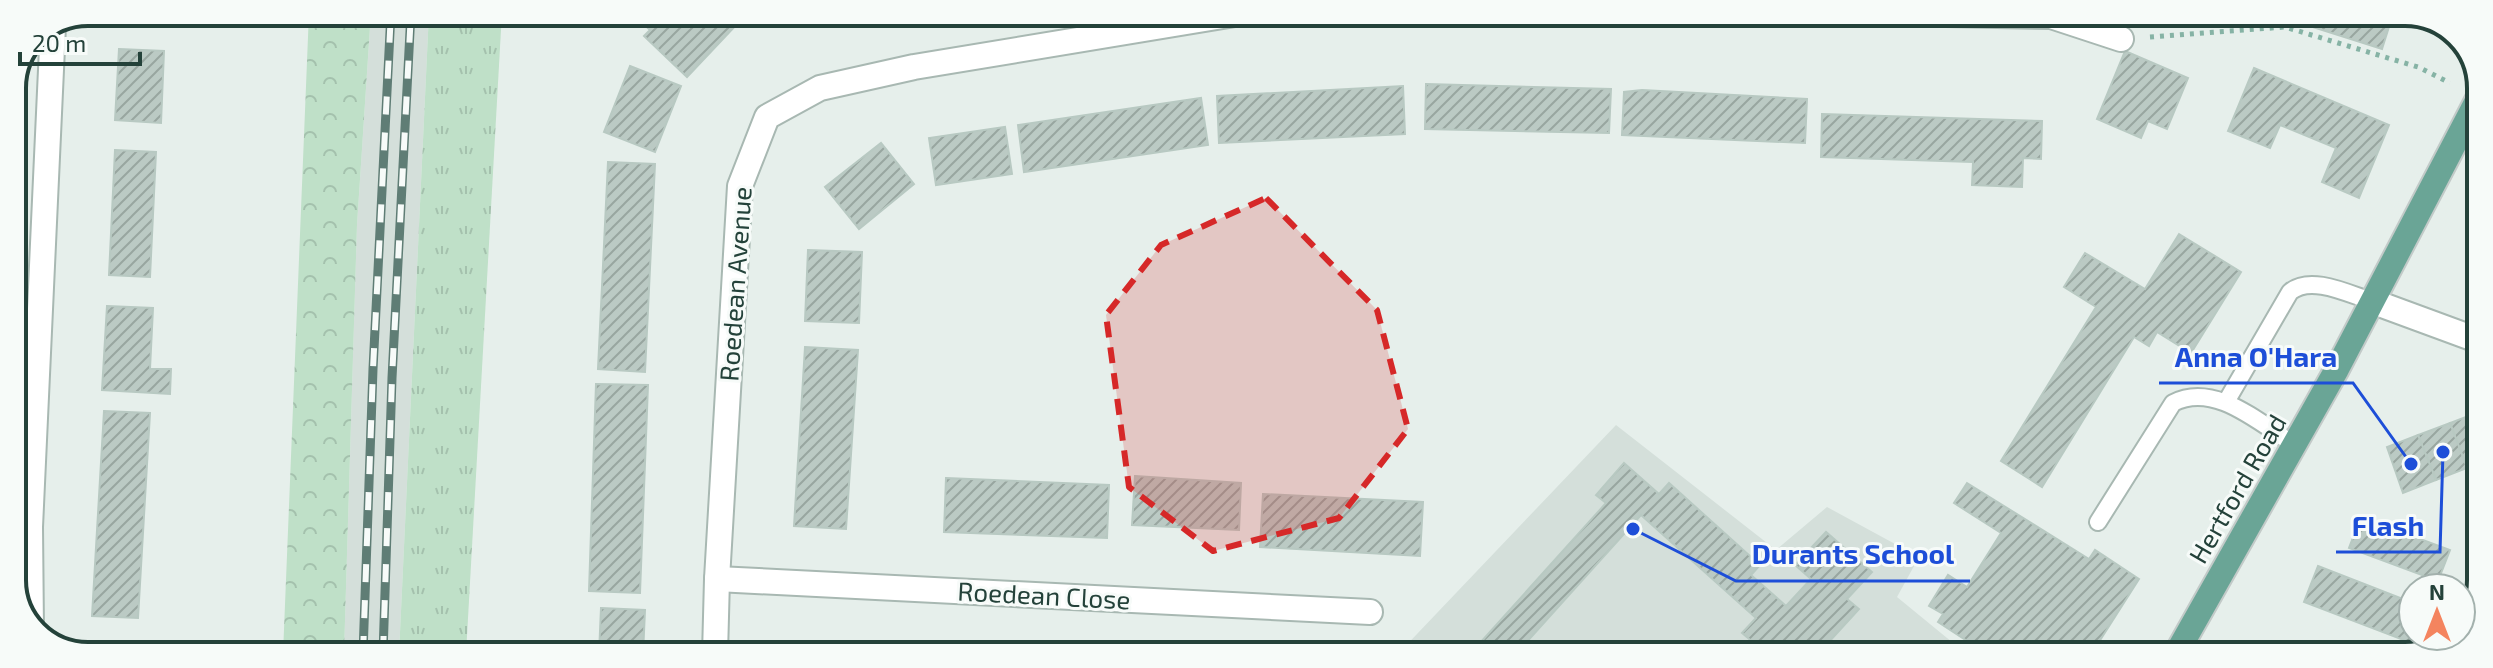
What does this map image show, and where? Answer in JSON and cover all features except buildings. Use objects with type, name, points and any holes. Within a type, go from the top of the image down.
[{"type":"main road","name":"Hertford Road","points":[[2183,642],[2374,302],[2467,120]]},
{"type":"street","name":"Roedean Avenue","points":[[715,642],[740,186],[767,117],[820,88],[914,67],[1162,26]]},
{"type":"street","points":[[2083,26],[2121,39]]},
{"type":"street","points":[[31,603],[30,527],[53,36]]},
{"type":"street","points":[[2374,302],[2467,336]]},
{"type":"street","name":"Roedean Close","points":[[717,579],[1370,612]]},
{"type":"lane","points":[[2226,402],[2290,292],[2296,287],[2313,284],[2374,302]]},
{"type":"lane","points":[[2098,522],[2173,403],[2187,396],[2203,395],[2226,402],[2295,445]]},
{"type":"path","points":[[2121,39],[2285,27],[2418,67],[2467,89]]},
{"type":"highlighted area","points":[[1266,198],[1377,310],[1408,429],[1339,518],[1213,551],[1129,487],[1106,315],[1161,245]]},
{"type":"shaded area","points":[[370,26],[428,26],[400,642],[344,642],[357,225]]},
{"type":"shaded area","points":[[1616,425],[1776,550],[1827,507],[1919,557],[1897,597],[1952,642],[1409,642]]},
{"type":"green space","points":[[308,26],[370,26],[357,225],[344,642],[283,642]]},
{"type":"green space","points":[[428,26],[501,26],[467,642],[400,642]]},
{"type":"railway","points":[[363,642],[390,26]]},
{"type":"railway","points":[[383,642],[392,378],[410,26]]},
{"type":"place","name":"Flash","points":[[2443,452]]},
{"type":"place","name":"Anna O'Hara","points":[[2411,464]]},
{"type":"place","name":"Durants School","points":[[1633,529]]}]
